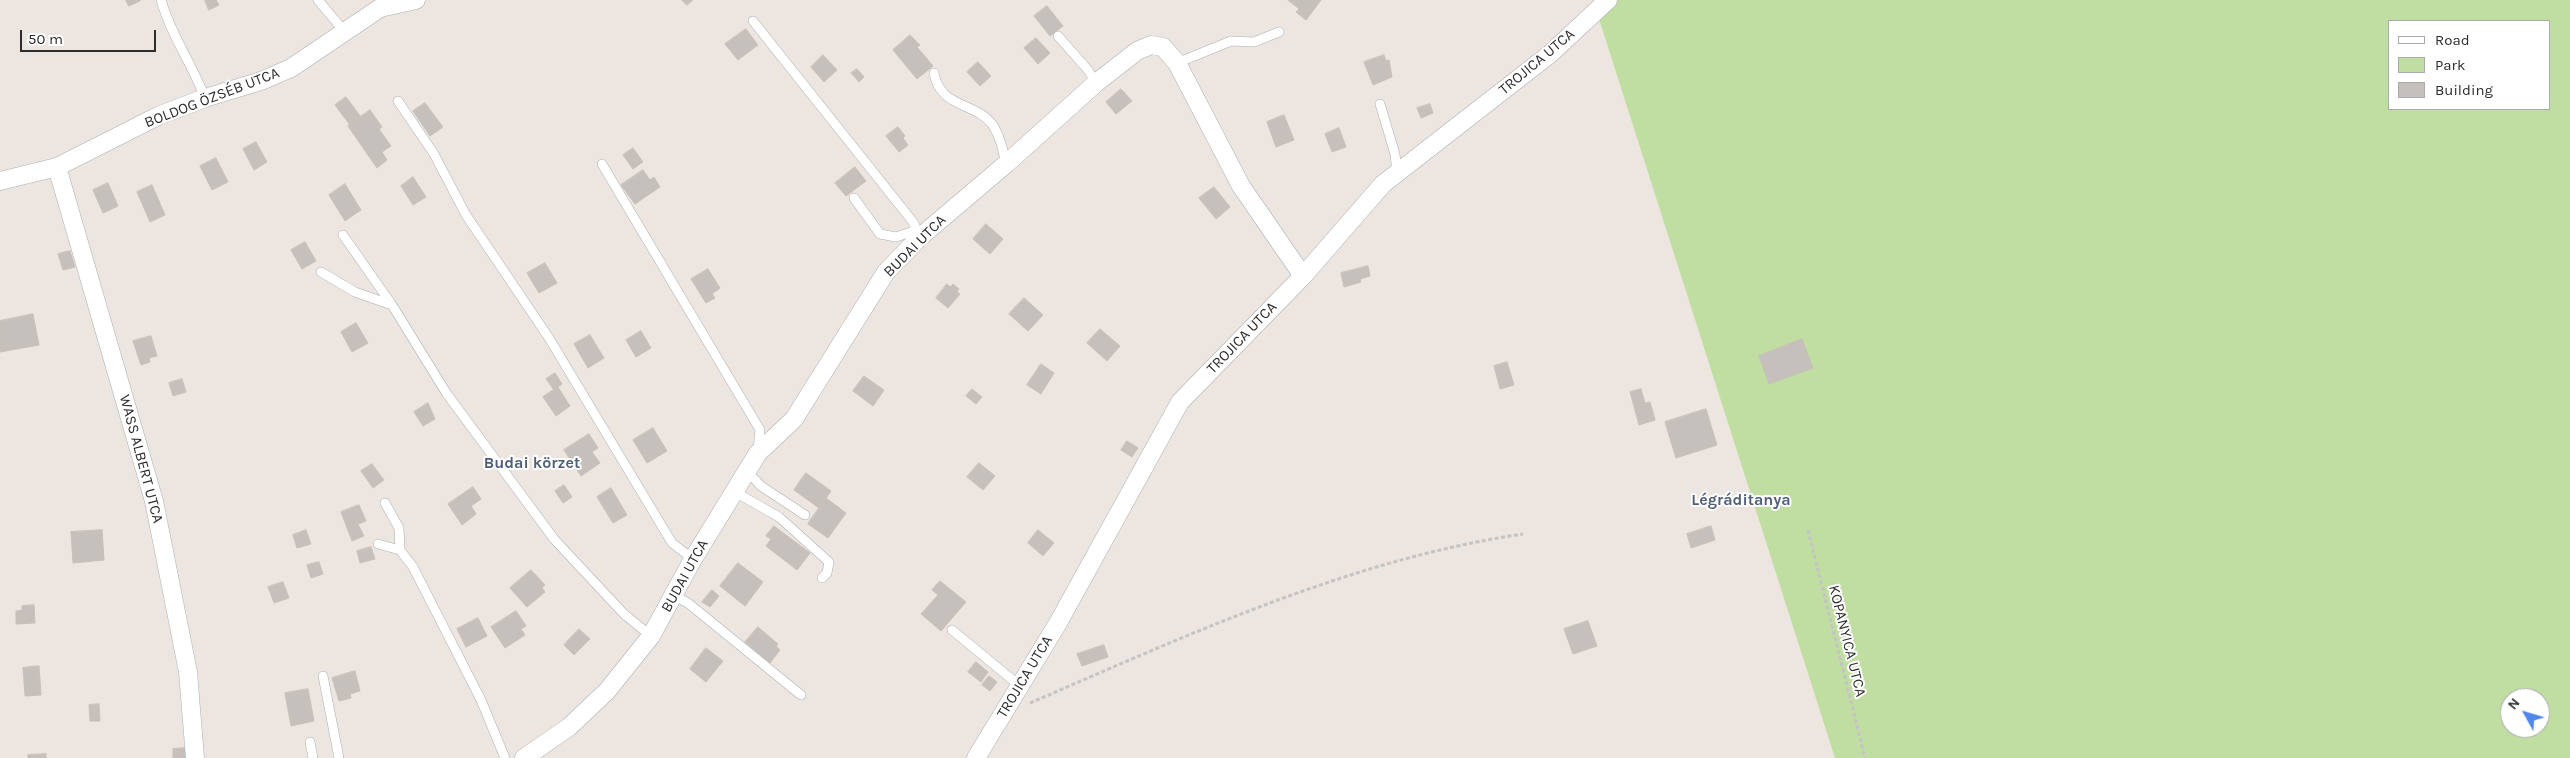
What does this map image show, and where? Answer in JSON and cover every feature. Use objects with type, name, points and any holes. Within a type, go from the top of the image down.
[{"type":"street","name":"BOLDOG ÖZSÉB UTCA","points":[[0,181],[57,167],[158,116],[205,98],[261,81],[291,68],[380,4],[416,0]]},
{"type":"street","name":"TROJICA UTCA","points":[[976,758],[1058,623],[1180,402],[1302,276],[1383,184],[1550,54],[1608,0]]},
{"type":"street","name":"BUDAI UTCA","points":[[524,758],[569,727],[607,691],[651,636],[693,558],[758,454],[794,420],[886,272],[918,233],[1006,164],[1096,83],[1138,51],[1151,46],[1163,47],[1177,63],[1241,186],[1302,276]]},
{"type":"street","name":"WASS ALBERT UTCA","points":[[57,167],[154,500],[188,672],[195,758]]},
{"type":"lane","points":[[161,0],[168,23],[197,77],[205,98]]},
{"type":"lane","points":[[318,0],[344,31]]},
{"type":"lane","points":[[753,21],[812,92],[918,233],[896,237],[880,234],[854,198]]},
{"type":"lane","points":[[1177,63],[1231,41],[1254,42],[1279,32]]},
{"type":"lane","points":[[1058,36],[1088,70],[1096,83]]},
{"type":"lane","points":[[934,73],[936,85],[944,93],[959,105],[978,113],[991,123],[1002,143],[1006,164]]},
{"type":"lane","points":[[398,101],[434,154],[466,215],[549,338],[672,542],[693,558]]},
{"type":"lane","points":[[1380,104],[1395,154],[1396,173]]},
{"type":"lane","points":[[602,164],[760,430],[758,454]]},
{"type":"lane","points":[[343,234],[392,305],[447,394],[554,539],[624,614],[651,636]]},
{"type":"lane","points":[[321,272],[355,292],[392,305]]},
{"type":"lane","points":[[747,471],[761,486],[805,515]]},
{"type":"lane","points":[[735,492],[778,517],[829,562],[827,573],[822,578]]},
{"type":"lane","points":[[384,503],[399,528],[400,550],[413,567],[481,700],[505,758]]},
{"type":"lane","points":[[378,544],[400,550]]},
{"type":"lane","points":[[673,595],[688,603],[801,695]]},
{"type":"lane","points":[[952,630],[1020,686]]},
{"type":"lane","points":[[323,676],[339,758]]},
{"type":"lane","points":[[310,742],[313,758]]},
{"type":"path","name":"KOPANYICA UTCA","points":[[1808,530],[1865,758]]},
{"type":"path","points":[[1011,702],[1024,706],[1253,608],[1420,554],[1473,541],[1522,534]]},
{"type":"green space","points":[[1593,0],[2570,0],[2570,758],[1835,758]]},
{"type":"building","points":[[126,0],[140,0],[140,1],[129,6]]},
{"type":"building","points":[[205,0],[216,0],[219,5],[209,10]]},
{"type":"building","points":[[682,0],[693,0],[687,5]]},
{"type":"building","points":[[1288,0],[1321,0],[1306,20],[1296,12],[1299,9]]},
{"type":"building","points":[[1047,6],[1063,26],[1050,36],[1034,16]]},
{"type":"building","points":[[746,29],[758,45],[738,60],[725,44]]},
{"type":"building","points":[[910,35],[920,45],[917,47],[933,66],[917,79],[893,50]]},
{"type":"building","points":[[1036,38],[1050,53],[1038,64],[1024,48]]},
{"type":"building","points":[[823,55],[837,70],[824,82],[811,67]]},
{"type":"building","points":[[1384,55],[1386,61],[1389,60],[1392,77],[1373,85],[1364,62]]},
{"type":"building","points":[[978,62],[991,76],[980,86],[967,72]]},
{"type":"building","points":[[857,69],[864,77],[859,82],[851,73]]},
{"type":"building","points":[[1121,89],[1132,101],[1116,114],[1106,102]]},
{"type":"building","points":[[346,97],[361,117],[350,125],[335,105]]},
{"type":"building","points":[[425,103],[443,127],[430,136],[413,111]]},
{"type":"building","points":[[1430,104],[1433,113],[1421,118],[1417,108]]},
{"type":"building","points":[[370,110],[382,127],[379,129],[391,146],[382,152],[387,160],[377,168],[348,126]]},
{"type":"building","points":[[1284,115],[1294,140],[1276,147],[1267,122]]},
{"type":"building","points":[[898,127],[905,136],[903,138],[908,145],[899,152],[886,136]]},
{"type":"building","points":[[1339,128],[1346,147],[1332,152],[1325,134]]},
{"type":"building","points":[[256,142],[267,162],[254,170],[243,149]]},
{"type":"building","points":[[633,148],[643,162],[633,169],[623,155]]},
{"type":"building","points":[[216,158],[228,182],[212,190],[200,166]]},
{"type":"building","points":[[855,167],[866,181],[846,196],[835,183]]},
{"type":"building","points":[[643,170],[650,180],[654,177],[660,187],[635,204],[621,185]]},
{"type":"building","points":[[413,177],[426,197],[413,205],[401,186]]},
{"type":"building","points":[[108,183],[118,206],[103,213],[93,190]]},
{"type":"building","points":[[345,184],[361,210],[345,221],[329,195]]},
{"type":"building","points":[[152,185],[165,215],[150,222],[137,192]]},
{"type":"building","points":[[1214,187],[1230,207],[1216,219],[1199,198]]},
{"type":"building","points":[[986,224],[1003,239],[990,254],[973,239]]},
{"type":"building","points":[[305,242],[316,261],[302,269],[291,250]]},
{"type":"building","points":[[70,251],[75,267],[63,270],[58,254]]},
{"type":"building","points":[[545,263],[557,283],[539,293],[527,273]]},
{"type":"building","points":[[1368,266],[1370,276],[1360,279],[1361,282],[1344,287],[1341,273]]},
{"type":"building","points":[[708,269],[720,288],[712,294],[715,298],[706,303],[691,279]]},
{"type":"building","points":[[947,284],[950,287],[953,284],[959,289],[957,292],[960,294],[948,308],[936,298]]},
{"type":"building","points":[[1024,298],[1043,315],[1028,331],[1009,314]]},
{"type":"building","points":[[33,314],[39,345],[0,352],[0,321]]},
{"type":"building","points":[[356,323],[368,343],[352,352],[341,332]]},
{"type":"building","points":[[1100,329],[1120,346],[1107,361],[1087,343]]},
{"type":"building","points":[[641,331],[651,348],[636,357],[626,340]]},
{"type":"building","points":[[590,335],[604,358],[588,368],[574,344]]},
{"type":"building","points":[[151,336],[157,356],[149,358],[150,362],[141,365],[133,341]]},
{"type":"building","points":[[1802,339],[1813,368],[1769,384],[1759,356]]},
{"type":"building","points":[[1507,362],[1514,385],[1500,389],[1494,366]]},
{"type":"building","points":[[1041,364],[1054,373],[1041,394],[1027,385]]},
{"type":"building","points":[[555,373],[562,384],[554,390],[546,379]]},
{"type":"building","points":[[864,376],[884,390],[873,406],[853,391]]},
{"type":"building","points":[[182,379],[186,392],[173,396],[169,383]]},
{"type":"building","points":[[558,387],[570,406],[556,416],[543,397]]},
{"type":"building","points":[[972,389],[982,397],[976,404],[966,396]]},
{"type":"building","points":[[1641,389],[1645,403],[1650,402],[1655,420],[1639,425],[1630,392]]},
{"type":"building","points":[[428,403],[435,419],[423,426],[414,412]]},
{"type":"building","points":[[1706,409],[1717,445],[1676,458],[1665,422]]},
{"type":"building","points":[[653,428],[667,451],[647,463],[633,440]]},
{"type":"building","points":[[589,434],[598,448],[592,452],[600,463],[581,476],[564,450]]},
{"type":"building","points":[[1127,441],[1138,448],[1132,457],[1121,450]]},
{"type":"building","points":[[979,463],[995,476],[983,490],[967,477]]},
{"type":"building","points":[[372,464],[384,480],[373,488],[361,471]]},
{"type":"building","points":[[806,473],[831,491],[819,508],[794,490]]},
{"type":"building","points":[[564,485],[572,497],[563,503],[555,491]]},
{"type":"building","points":[[473,487],[481,499],[471,506],[476,514],[462,525],[448,504]]},
{"type":"building","points":[[611,488],[627,515],[613,523],[597,497]]},
{"type":"building","points":[[826,498],[846,513],[828,538],[808,524]]},
{"type":"building","points":[[359,505],[366,521],[358,524],[364,536],[352,541],[341,512]]},
{"type":"building","points":[[774,526],[810,553],[797,570],[766,546],[771,539],[766,536]]},
{"type":"building","points":[[1711,526],[1715,540],[1691,548],[1687,534]]},
{"type":"building","points":[[102,530],[104,560],[73,563],[71,532]]},
{"type":"building","points":[[306,530],[311,544],[297,548],[293,535]]},
{"type":"building","points":[[1038,530],[1054,543],[1043,556],[1028,543]]},
{"type":"building","points":[[371,547],[375,559],[360,563],[357,551]]},
{"type":"building","points":[[319,562],[323,574],[311,578],[307,565]]},
{"type":"building","points":[[738,563],[763,582],[745,606],[720,586]]},
{"type":"building","points":[[531,570],[545,585],[542,588],[545,592],[527,607],[510,588]]},
{"type":"building","points":[[940,581],[966,602],[941,631],[921,614],[938,595],[932,590]]},
{"type":"building","points":[[283,582],[289,598],[274,603],[268,587]]},
{"type":"building","points":[[712,590],[719,596],[710,607],[702,602]]},
{"type":"building","points":[[34,605],[35,623],[16,624],[16,611],[22,610],[22,606]]},
{"type":"building","points":[[516,611],[526,626],[521,629],[525,635],[505,648],[491,627]]},
{"type":"building","points":[[478,618],[487,636],[466,647],[457,629]]},
{"type":"building","points":[[1588,621],[1597,646],[1573,654],[1564,629]]},
{"type":"building","points":[[758,627],[778,644],[776,646],[780,650],[770,663],[745,642]]},
{"type":"building","points":[[579,629],[590,639],[574,655],[564,645]]},
{"type":"building","points":[[1104,645],[1108,657],[1082,666],[1077,654]]},
{"type":"building","points":[[706,648],[723,661],[706,682],[690,669]]},
{"type":"building","points":[[976,662],[988,672],[981,682],[968,672]]},
{"type":"building","points":[[39,666],[41,695],[25,696],[23,668]]},
{"type":"building","points":[[355,671],[360,691],[350,694],[351,698],[339,701],[332,678]]},
{"type":"building","points":[[989,676],[997,682],[990,691],[982,685]]},
{"type":"building","points":[[308,689],[314,721],[291,726],[285,693]]},
{"type":"building","points":[[99,704],[100,721],[90,721],[89,705]]},
{"type":"building","points":[[185,748],[186,758],[173,758],[173,749]]},
{"type":"building","points":[[46,754],[46,758],[28,758],[28,755]]},
{"type":"district","name":"Budai körzet","points":[[532,463]]},
{"type":"district","name":"Légráditanya","points":[[1741,500]]}]
